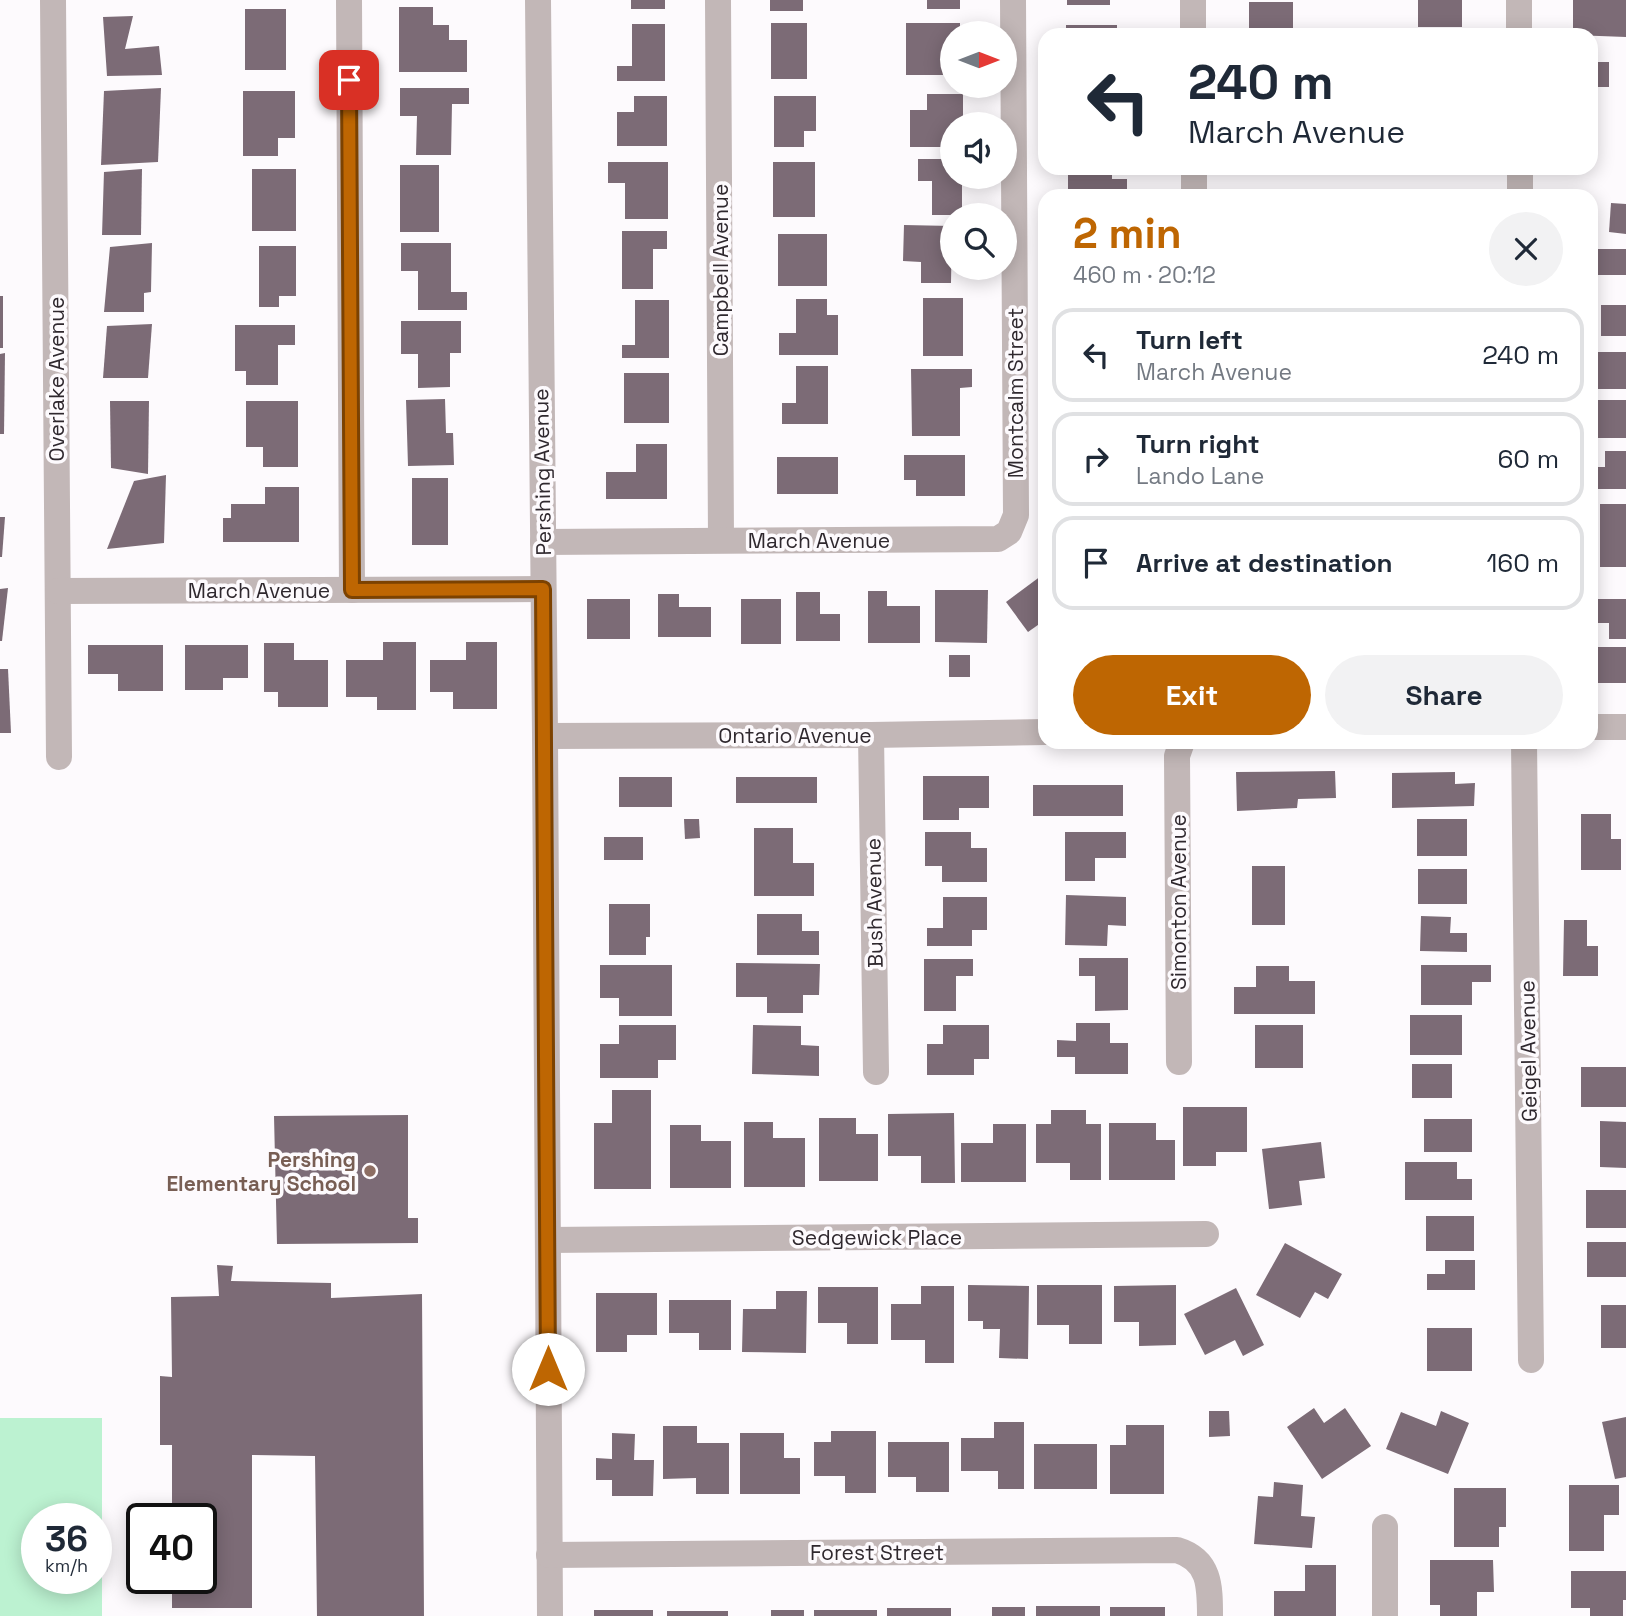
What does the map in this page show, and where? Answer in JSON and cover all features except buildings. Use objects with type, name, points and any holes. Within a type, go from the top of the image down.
[{"type":"street","name":"Overlake Avenue","points":[[53,0],[59,757]]},
{"type":"street","points":[[349,0],[352,590]]},
{"type":"street","name":"Pershing Avenue","points":[[538,0],[550,1616]]},
{"type":"street","name":"Campbell Avenue","points":[[718,0],[721,540]]},
{"type":"street","name":"Montcalm Street","points":[[1009,532],[1016,515],[1013,0]]},
{"type":"street","points":[[1193,0],[1193,28]]},
{"type":"street","points":[[1519,0],[1519,28]]},
{"type":"street","name":"March Avenue","points":[[543,542],[998,539],[1009,532]]},
{"type":"street","name":"March Avenue","points":[[58,591],[543,589]]},
{"type":"street","points":[[1598,727],[1626,727]]},
{"type":"street","name":"Ontario Avenue","points":[[545,736],[1038,732]]},
{"type":"street","name":"Bush Avenue","points":[[872,735],[876,1072]]},
{"type":"street","name":"Simonton Avenue","points":[[1179,1062],[1177,756],[1180,749]]},
{"type":"street","name":"Geigel Avenue","points":[[1524,749],[1531,1360]]},
{"type":"street","name":"Sedgewick Place","points":[[548,1240],[1206,1234]]},
{"type":"street","points":[[1385,1527],[1385,1616]]},
{"type":"street","name":"Forest Street","points":[[550,1555],[1177,1550],[1190,1554],[1208,1580],[1210,1616]]},
{"type":"green space","points":[[0,1418],[102,1418],[102,1503],[21,1503],[21,1594],[102,1594],[102,1616],[0,1616]]},
{"type":"place","name":"Pershing Elementary School","points":[[370,1171]]},
{"type":"route","points":[[349,80],[352,590],[543,589],[548,1369]]}]
